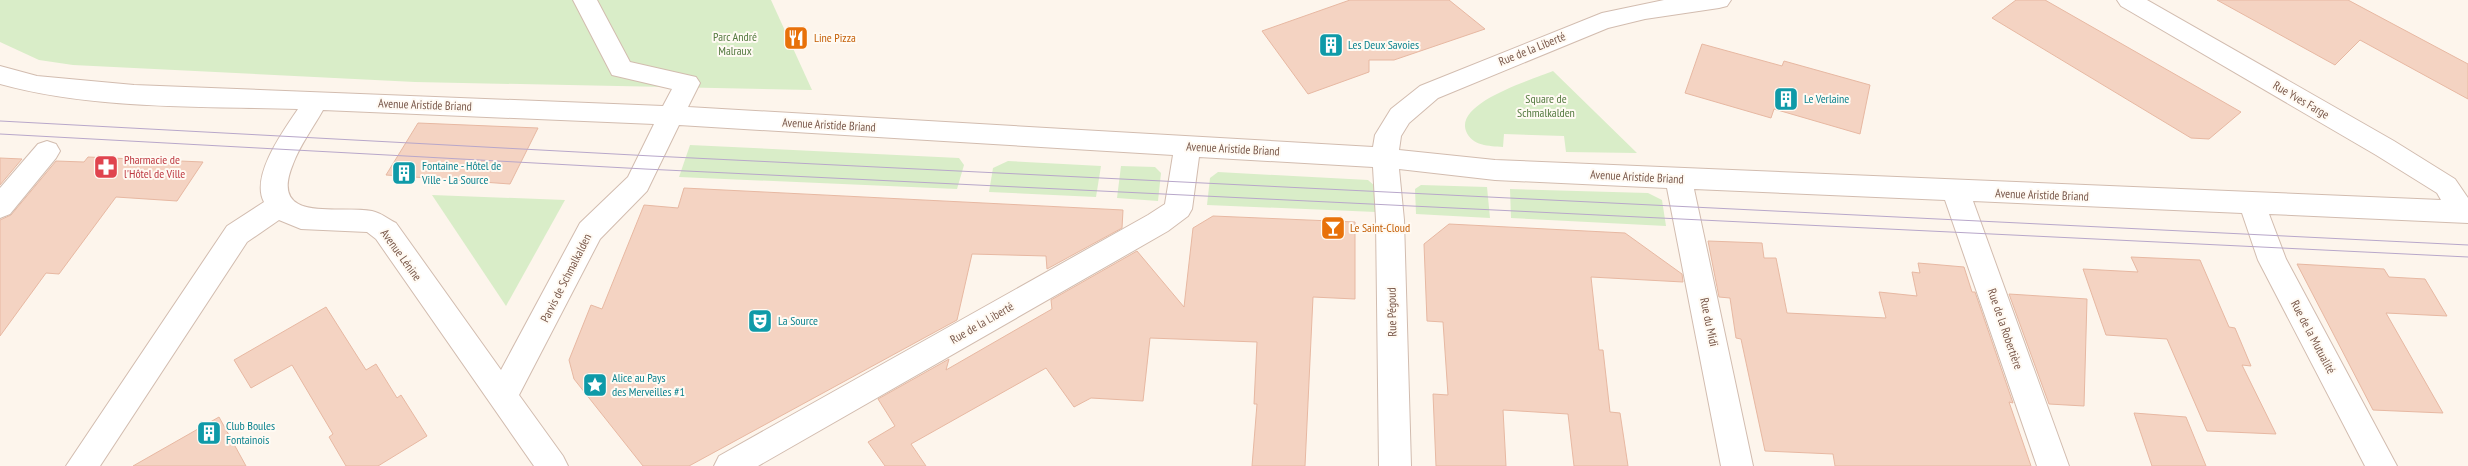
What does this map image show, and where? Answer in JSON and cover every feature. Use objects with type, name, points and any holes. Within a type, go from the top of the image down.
[{"type":"street","name":"Parvis de Schmalkalden","points":[[503,396],[590,231],[638,184],[687,83],[621,69],[585,0]]},
{"type":"street","name":"Rue de la Liberté","points":[[1385,158],[1388,135],[1400,116],[1429,92],[1640,6],[1719,0]]},
{"type":"street","name":"Rue Yves Farge","points":[[2129,0],[2446,186],[2465,212]]},
{"type":"street","name":"Avenue Aristide Briand","points":[[0,75],[37,85],[134,94],[498,107],[1385,158],[1495,170],[1956,192],[2465,212]]},
{"type":"street","points":[[82,466],[237,234],[278,206],[273,193],[275,172],[316,101]]},
{"type":"street","name":"Rue de la Liberté","points":[[730,466],[1158,223],[1178,209],[1188,146]]},
{"type":"street","points":[[0,208],[47,151]]},
{"type":"street","name":"Rue Pégoud","points":[[1385,158],[1390,220],[1396,466]]},
{"type":"street","name":"Rue du Midi","points":[[1678,178],[1737,466]]},
{"type":"street","name":"Rue de la Robertière","points":[[1956,192],[2053,466]]},
{"type":"street","name":"Rue de la Mutualité","points":[[2252,204],[2272,260],[2381,466]]},
{"type":"street","name":"Avenue Lénine","points":[[278,206],[291,215],[302,218],[372,222],[380,225],[552,466]]},
{"type":"green space","name":"Parc André Malraux","points":[[0,0],[771,0],[812,90],[415,82],[73,65],[39,60],[0,42]]},
{"type":"green space","name":"Square de Schmalkalden","points":[[1553,71],[1637,153],[1566,152],[1564,136],[1504,134],[1503,147],[1481,144],[1472,140],[1466,131],[1466,120],[1472,111],[1498,93]]},
{"type":"green space","points":[[690,145],[959,158],[964,165],[957,189],[679,177]]},
{"type":"green space","points":[[1008,161],[1101,166],[1096,197],[989,192],[993,168]]},
{"type":"green space","points":[[1121,166],[1155,167],[1161,173],[1158,201],[1117,198]]},
{"type":"green space","points":[[1218,172],[1368,180],[1376,187],[1376,212],[1207,205],[1210,178]]},
{"type":"green space","points":[[1421,185],[1487,187],[1490,218],[1416,214],[1415,189]]},
{"type":"green space","points":[[1510,189],[1648,193],[1662,200],[1666,226],[1511,218]]},
{"type":"green space","points":[[432,195],[565,200],[506,306]]},
{"type":"building","name":"Les Deux Savoies","points":[[1350,0],[1449,0],[1485,29],[1394,60],[1369,60],[1369,72],[1308,94],[1262,31]]},
{"type":"building","points":[[2016,0],[2045,0],[2241,112],[2209,139],[2191,138],[1992,18]]},
{"type":"building","points":[[2217,0],[2348,0],[2468,64],[2468,99],[2360,40],[2335,65]]},
{"type":"building","name":"Le Verlaine","points":[[1702,44],[1782,66],[1784,61],[1870,85],[1860,134],[1774,109],[1771,118],[1685,93]]},
{"type":"building","points":[[418,123],[538,128],[510,184],[386,175]]},
{"type":"building","points":[[88,157],[203,162],[177,201],[116,197],[59,274],[46,273],[0,336],[0,220],[11,215],[56,161],[84,162]]},
{"type":"building","points":[[0,158],[22,159],[0,185]]},
{"type":"building","name":"La Source","points":[[684,188],[1123,210],[1122,228],[1047,269],[1046,256],[972,254],[957,320],[689,466],[643,466],[574,379],[569,360],[591,305],[602,309],[644,205],[678,208]]},
{"type":"building","points":[[1213,216],[1355,222],[1355,299],[1313,297],[1305,466],[1252,466],[1257,404],[1254,404],[1257,342],[1150,338],[1143,401],[1091,398],[1074,407],[1046,368],[911,444],[926,466],[885,466],[868,442],[895,426],[878,399],[949,359],[946,370],[1052,309],[1051,300],[1137,251],[1184,307],[1193,228]]},
{"type":"building","points":[[1449,224],[1625,233],[1682,274],[1683,282],[1591,277],[1599,350],[1603,350],[1610,412],[1620,413],[1628,466],[1574,466],[1568,414],[1503,410],[1506,466],[1436,466],[1433,394],[1448,395],[1443,322],[1427,321],[1424,244]]},
{"type":"building","points":[[1708,241],[1762,243],[1764,258],[1776,258],[1787,313],[1886,318],[1879,292],[1917,296],[1912,272],[1920,273],[1918,263],[1964,267],[1972,292],[1975,292],[2013,403],[2009,402],[2031,466],[1835,466],[1833,454],[1765,451],[1741,339],[1736,338],[1730,298],[1719,297]]},
{"type":"building","points":[[2131,257],[2200,260],[2229,327],[2235,328],[2251,366],[2242,365],[2276,434],[2207,431],[2167,339],[2106,335],[2083,269],[2138,272]]},
{"type":"building","points":[[2297,264],[2384,269],[2389,277],[2425,279],[2447,316],[2386,313],[2443,413],[2373,410]]},
{"type":"building","points":[[2009,294],[2087,299],[2084,406],[2049,404]]},
{"type":"building","points":[[326,307],[366,370],[376,364],[397,398],[401,395],[427,436],[378,466],[346,466],[329,437],[333,434],[292,365],[251,388],[234,360]]},
{"type":"building","points":[[2134,413],[2186,417],[2206,466],[2152,466]]},
{"type":"building","name":"Club Boules Fontainois","points":[[219,417],[246,466],[133,466]]},
{"type":"tram line","points":[[0,121],[652,156],[2468,245]]},
{"type":"tram line","points":[[0,134],[645,169],[2468,257]]},
{"type":"place","name":"Line Pizza","points":[[796,38]]},
{"type":"place","name":"Les Deux Savoies","points":[[1331,45]]},
{"type":"place","name":"Le Verlaine","points":[[1786,99]]},
{"type":"place","name":"Pharmacie de l'Hôtel de Ville","points":[[106,167]]},
{"type":"place","name":"Fontaine - Hôtel de Ville - La Source","points":[[404,173]]},
{"type":"place","name":"Le Saint-Cloud","points":[[1333,228]]},
{"type":"place","name":"La Source","points":[[760,321]]},
{"type":"place","name":"Alice au Pays des Merveilles #1","points":[[595,385]]},
{"type":"place","name":"Club Boules Fontainois","points":[[209,433]]}]
